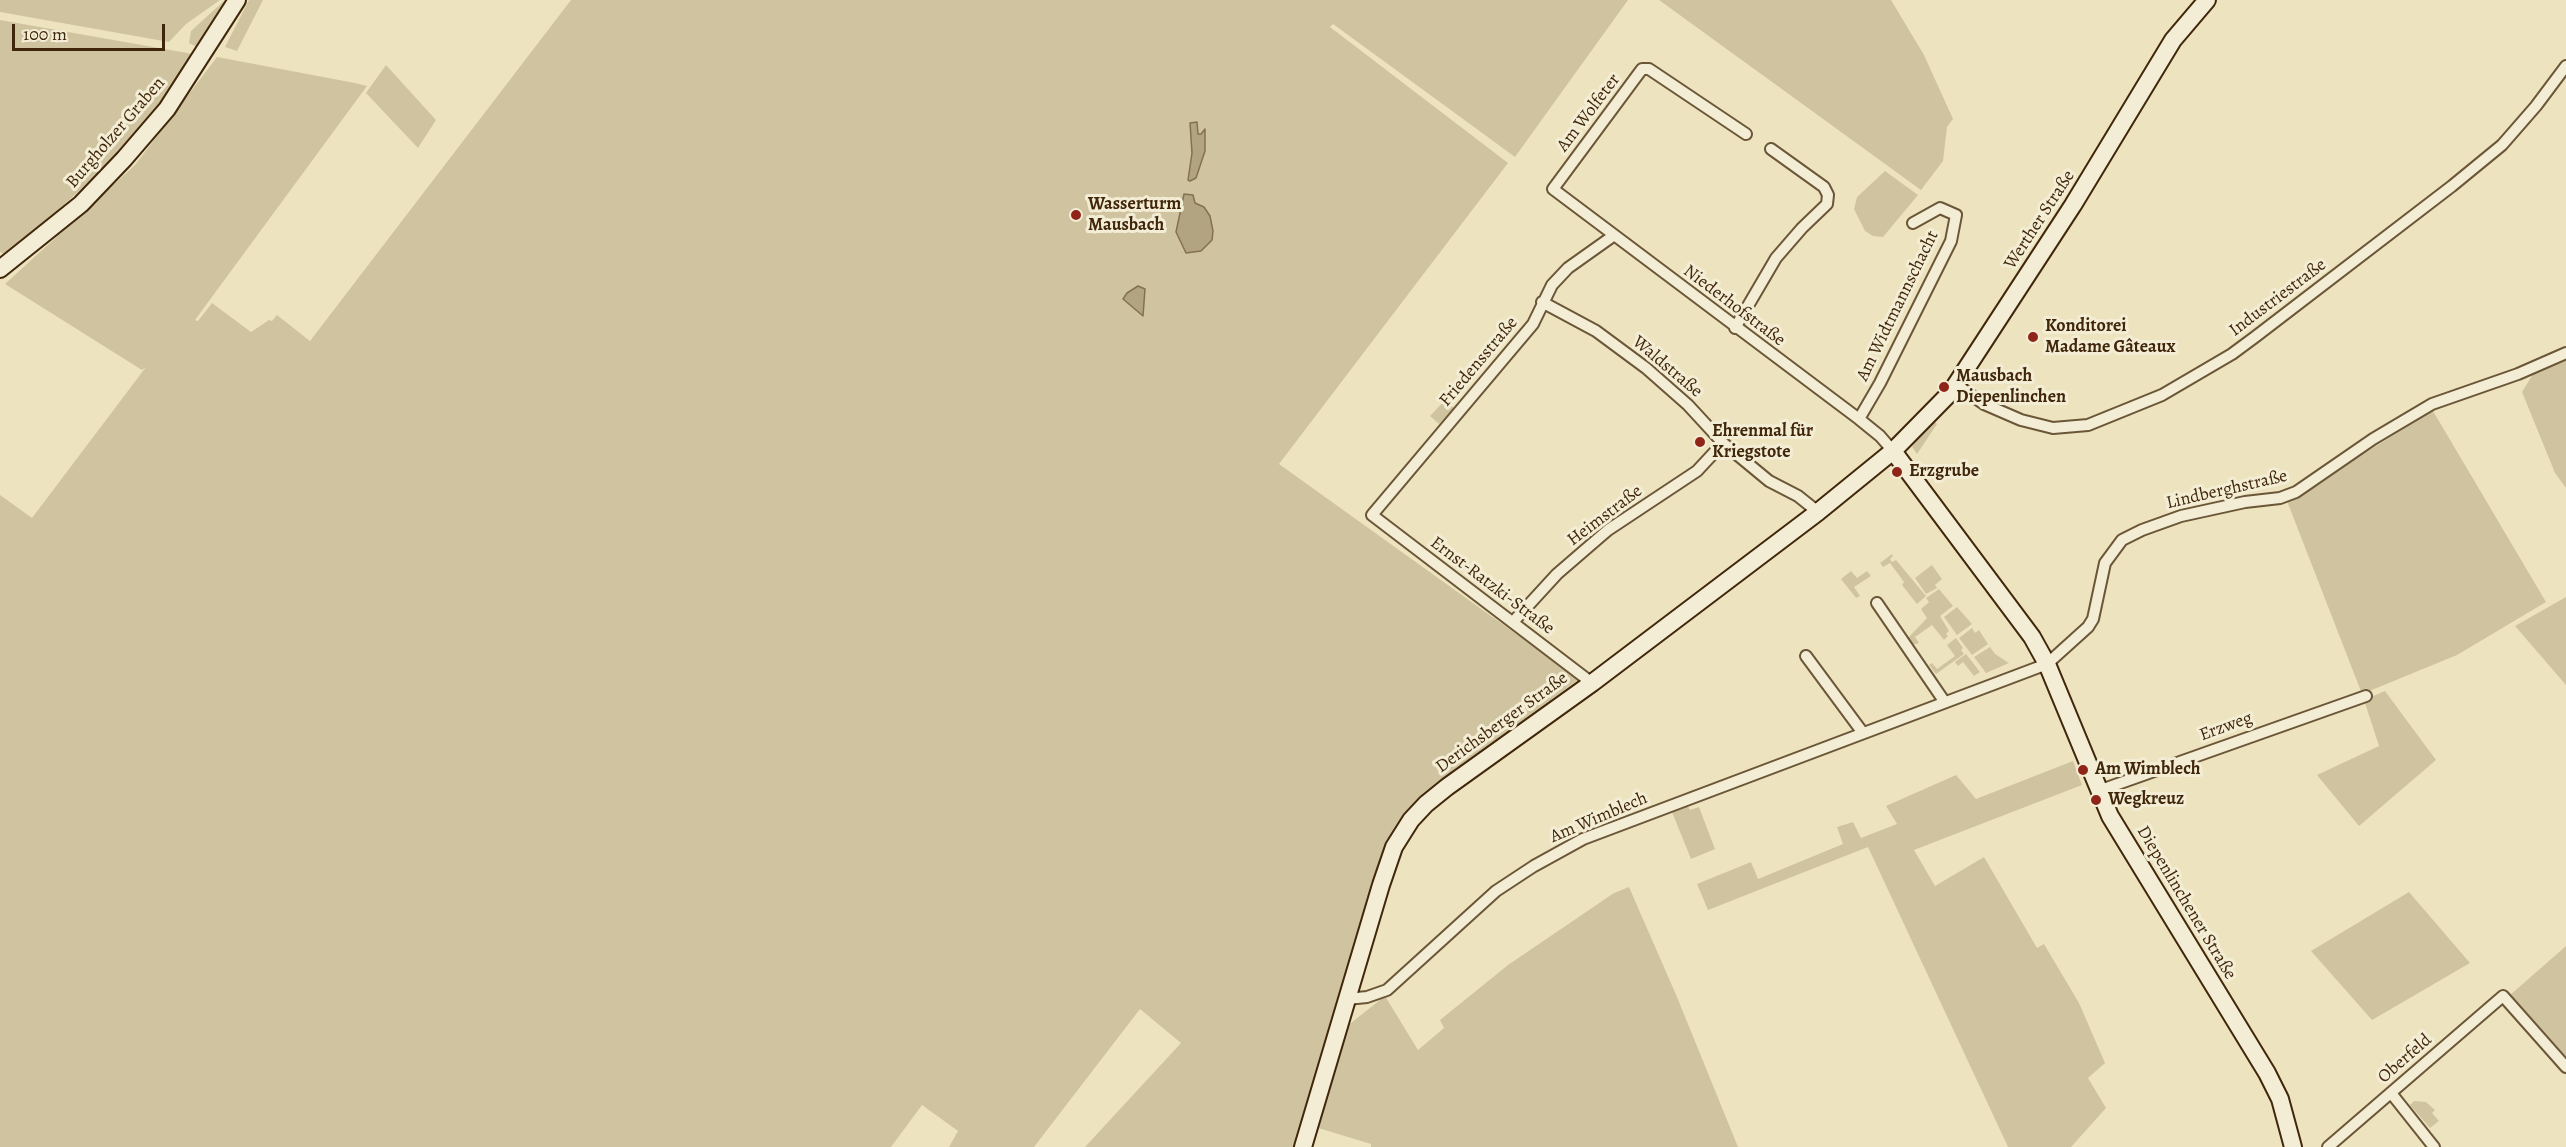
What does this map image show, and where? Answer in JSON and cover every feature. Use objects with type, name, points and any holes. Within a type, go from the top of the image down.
[{"type":"street","name":"Burgholzer Graben","points":[[0,268],[81,204],[124,159],[167,109],[237,0]]},
{"type":"street","name":"Werther Straße","points":[[1893,451],[1957,385],[2073,205],[2173,40],[2207,0]]},
{"type":"street","name":"Industriestraße","points":[[1957,385],[1984,404],[2021,420],[2053,428],[2088,425],[2163,395],[2232,354],[2452,186],[2502,145],[2536,106],[2566,66]]},
{"type":"street","name":"Am Wolfeter","points":[[1553,189],[1642,69],[1649,69],[1746,134]]},
{"type":"street","points":[[1735,328],[1776,258],[1827,204],[1828,195],[1824,187],[1771,149]]},
{"type":"street","name":"Niederhofstraße","points":[[1553,189],[1858,419],[1880,436],[1893,451]]},
{"type":"street","name":"Am Widtmannschacht","points":[[1858,419],[1880,383],[1951,241],[1956,215],[1940,208],[1913,223]]},
{"type":"street","name":"Friedensstraße","points":[[1372,515],[1533,324],[1552,285],[1568,268],[1613,236]]},
{"type":"street","name":"Waldstraße","points":[[1542,302],[1596,331],[1646,368],[1688,405],[1723,443],[1769,481],[1798,496],[1818,512]]},
{"type":"street","name":"Lindberghstraße","points":[[2047,664],[2088,627],[2093,619],[2105,563],[2122,540],[2181,516],[2245,502],[2280,498],[2296,492],[2373,439],[2432,404],[2518,374],[2566,353]]},
{"type":"street","name":"Heimstraße","points":[[1513,622],[1557,574],[1608,530],[1697,471],[1723,443]]},
{"type":"street","name":"Diepenlinchener Straße","points":[[1893,451],[2018,615],[2047,664],[2109,816],[2267,1073],[2280,1099],[2292,1141]]},
{"type":"street","name":"Derichsberger Straße","points":[[1302,1147],[1389,859],[1399,837],[1411,820],[1447,787],[1592,683],[1818,512],[1893,451]]},
{"type":"street","name":"Ernst-Ratzki-Straße","points":[[1372,515],[1592,683]]},
{"type":"street","points":[[1877,603],[1944,701]]},
{"type":"street","points":[[1806,656],[1863,733]]},
{"type":"street","name":"Am Wimblech","points":[[1347,999],[1387,990],[1496,891],[1564,848],[1944,701],[2047,664]]},
{"type":"street","name":"Erzweg","points":[[2098,791],[2366,696]]},
{"type":"street","name":"Oberfeld","points":[[2328,1147],[2503,996],[2566,1067]]},
{"type":"street","points":[[2391,1093],[2434,1147]]},
{"type":"shaded area","points":[[0,0],[220,0],[186,24],[169,42],[0,12]]},
{"type":"shaded area","points":[[225,0],[232,0],[204,45],[197,47],[189,43],[191,31]]},
{"type":"shaded area","points":[[249,0],[263,0],[237,51],[225,47]]},
{"type":"shaded area","points":[[571,0],[1628,0],[1515,157],[1333,24],[1330,27],[1508,163],[1279,464],[1579,679],[1427,793],[1408,812],[1297,1147],[1085,1147],[1181,1043],[1140,1009],[1034,1147],[949,1147],[958,1131],[922,1105],[891,1147],[0,1147],[0,495],[32,518],[146,367],[142,370],[5,284],[135,165],[217,57],[367,86],[195,320],[198,321],[212,303],[251,332],[269,320],[272,321],[277,315],[310,341]]},
{"type":"shaded area","points":[[1659,0],[1891,0],[1924,55],[1953,119],[1947,127],[1943,161],[1921,190]]},
{"type":"shaded area","points":[[0,20],[193,54],[193,61],[119,155],[7,256],[0,252]]},
{"type":"shaded area","points":[[386,65],[436,120],[418,148],[366,93]]},
{"type":"shaded area","points":[[1197,122],[1198,134],[1205,129],[1205,151],[1196,178],[1190,181],[1188,180],[1192,153],[1190,123]]},
{"type":"shaded area","points":[[1885,171],[1918,195],[1883,237],[1873,236],[1865,231],[1854,209],[1857,197]]},
{"type":"shaded area","points":[[1184,194],[1193,195],[1195,203],[1204,207],[1210,216],[1212,240],[1201,251],[1186,253],[1176,232]]},
{"type":"shaded area","points":[[1138,286],[1145,289],[1143,316],[1123,299],[1127,293]]},
{"type":"shaded area","points":[[2566,360],[2566,488],[2555,473],[2522,392],[2533,374]]},
{"type":"shaded area","points":[[1445,400],[1454,408],[1439,424],[1430,416]]},
{"type":"shaded area","points":[[2433,411],[2546,602],[2457,655],[2362,694],[2287,501]]},
{"type":"shaded area","points":[[1932,420],[1937,424],[1917,454],[1912,447]]},
{"type":"shaded area","points":[[1892,554],[1890,559],[1892,562],[1896,560],[1926,596],[1917,604],[1902,585],[1904,582],[1890,563],[1883,567],[1880,563]]},
{"type":"shaded area","points":[[1932,565],[1942,579],[1935,585],[1937,588],[1926,594],[1915,578]]},
{"type":"shaded area","points":[[1851,571],[1857,578],[1867,571],[1871,576],[1854,587],[1860,596],[1856,598],[1841,579]]},
{"type":"shaded area","points":[[1939,589],[1953,606],[1940,616],[1949,631],[1946,634],[1948,636],[1944,640],[1932,625],[1915,637],[1919,643],[1912,645],[1907,639],[1927,618],[1921,609],[1929,602],[1926,598]]},
{"type":"shaded area","points":[[2566,597],[2566,685],[2515,626]]},
{"type":"shaded area","points":[[1957,607],[1972,624],[1957,635],[1944,617]]},
{"type":"shaded area","points":[[1972,628],[1975,633],[1979,630],[1988,644],[1972,655],[1959,638]]},
{"type":"shaded area","points":[[1956,638],[1964,654],[1936,674],[1929,665],[1932,663],[1937,669],[1955,656],[1947,645]]},
{"type":"shaded area","points":[[1990,647],[1995,654],[2009,663],[1986,673],[1974,657]]},
{"type":"shaded area","points":[[1966,654],[1980,672],[1974,676],[1963,662],[1958,666],[1955,662]]},
{"type":"shaded area","points":[[2385,691],[2436,760],[2359,826],[2317,775],[2379,746],[2364,700]]},
{"type":"shaded area","points":[[2073,761],[2082,785],[1914,850],[1935,886],[1984,857],[2037,948],[2044,944],[2079,1003],[2105,1063],[2088,1078],[2106,1108],[2071,1147],[2008,1147],[1868,847],[1708,910],[1697,884],[1751,862],[1758,879],[1843,844],[1837,827],[1853,822],[1861,838],[1897,824],[1886,806],[1956,775],[1976,799]]},
{"type":"shaded area","points":[[1688,806],[1690,810],[1699,807],[1715,849],[1691,859],[1672,812]]},
{"type":"shaded area","points":[[1629,887],[1738,1147],[1371,1147],[1371,1144],[1315,1127],[1346,1027],[1385,996],[1418,1050],[1444,1028],[1440,1020],[1508,965],[1614,893]]},
{"type":"shaded area","points":[[2409,892],[2470,963],[2372,1020],[2311,951]]},
{"type":"shaded area","points":[[2566,946],[2566,1062],[2509,996]]},
{"type":"shaded area","points":[[2414,1101],[2426,1102],[2435,1110],[2432,1113],[2439,1121],[2430,1128],[2410,1105]]},
{"type":"place","name":"Wasserturm Mausbach","points":[[1076,215]]},
{"type":"place","name":"Konditorei Madame Gâteaux","points":[[2033,337]]},
{"type":"place","name":"Mausbach Diepenlinchen","points":[[1944,387]]},
{"type":"place","name":"Ehrenmal für Kriegstote","points":[[1700,442]]},
{"type":"place","name":"Erzgrube","points":[[1897,472]]},
{"type":"place","name":"Am Wimblech","points":[[2083,770]]},
{"type":"place","name":"Wegkreuz","points":[[2096,800]]}]
